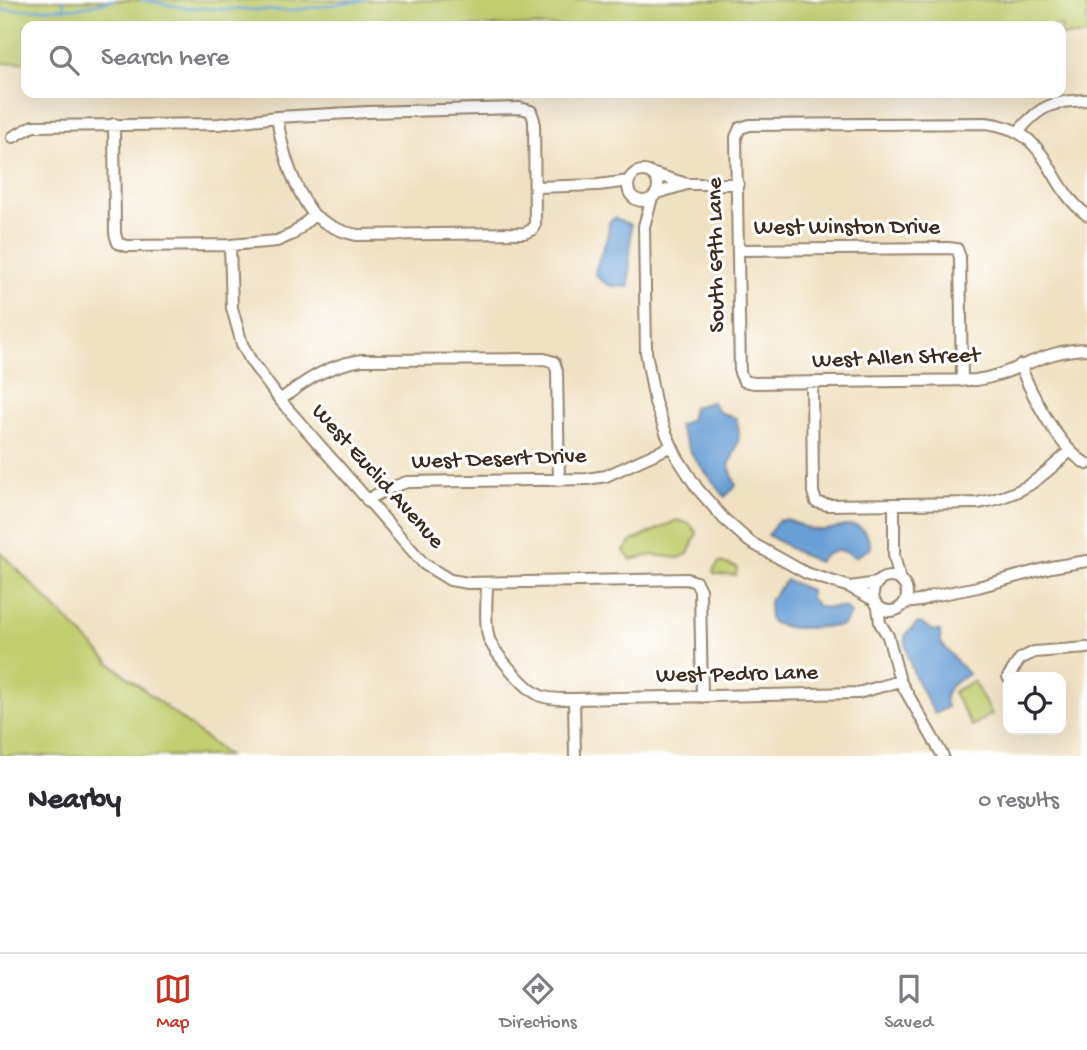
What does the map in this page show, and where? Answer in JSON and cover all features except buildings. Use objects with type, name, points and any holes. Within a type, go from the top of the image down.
[{"type":"street","points":[[1087,100],[1053,103],[1039,110],[1019,131],[1038,148],[1077,207],[1087,215]]},
{"type":"street","points":[[13,137],[33,125],[219,124],[277,117],[431,109],[520,108],[531,111],[534,120],[535,224],[532,230],[524,233],[357,235],[341,232],[314,215],[304,201],[284,154],[277,117]]},
{"type":"street","name":"South 69th Lane","points":[[744,381],[740,373],[736,137],[740,128],[750,125],[986,122],[1019,131]]},
{"type":"street","points":[[114,124],[115,234],[118,243],[127,246],[230,245],[276,241],[293,234],[314,215]]},
{"type":"street","points":[[738,184],[687,184],[639,171],[635,173],[631,190],[644,226],[646,352],[655,402],[672,446],[697,488],[723,519],[750,542],[806,573],[850,587],[888,611],[932,596],[1087,561]]},
{"type":"street","points":[[644,226],[659,183],[654,174]]},
{"type":"street","points":[[536,187],[598,185],[631,190],[645,201],[687,184]]},
{"type":"street","name":"West Euclid Avenue","points":[[230,245],[231,295],[237,328],[251,360],[280,400],[424,564],[436,574],[468,583],[687,579],[696,582],[699,590],[702,697]]},
{"type":"street","name":"West Winston Drive","points":[[738,250],[957,250],[960,257],[962,381]]},
{"type":"street","name":"West Allen Street","points":[[744,381],[962,381],[990,378],[1063,350],[1087,349]]},
{"type":"street","points":[[280,400],[320,371],[362,360],[544,359],[554,362],[557,370],[559,480]]},
{"type":"street","points":[[1020,365],[1027,383],[1069,452],[1087,464]]},
{"type":"street","points":[[812,382],[813,492],[816,502],[827,505],[978,503],[997,500],[1018,493],[1035,482],[1069,452]]},
{"type":"street","name":"West Desert Drive","points":[[367,500],[407,482],[587,480],[606,476],[672,446]]},
{"type":"street","points":[[888,636],[907,595],[894,555],[894,504]]},
{"type":"street","points":[[894,555],[873,592],[880,623],[888,636],[900,681],[943,756]]},
{"type":"street","points":[[850,587],[889,577],[932,596]]},
{"type":"street","name":"West Pedro Lane","points":[[487,583],[488,629],[495,649],[534,692],[545,697],[574,699],[858,693],[900,681]]},
{"type":"street","points":[[1012,672],[1020,659],[1034,652],[1087,648]]},
{"type":"street","points":[[574,699],[575,756]]},
{"type":"green space","points":[[0,0],[1087,0],[1087,36],[1066,36],[1066,21],[21,21],[21,62],[0,63]]},
{"type":"green space","points":[[677,520],[690,524],[697,533],[688,554],[679,558],[652,555],[631,560],[624,551],[632,541]]},
{"type":"green space","points":[[0,552],[110,663],[228,756],[0,756]]},
{"type":"green space","points":[[719,562],[737,567],[736,575],[713,572]]},
{"type":"green space","points":[[973,681],[992,714],[972,726],[953,692]]},
{"type":"water","points":[[615,218],[631,225],[629,287],[602,282],[595,274],[609,222]]},
{"type":"water","points":[[712,402],[719,412],[736,418],[739,432],[738,443],[729,466],[736,486],[725,497],[693,456],[678,426],[691,419],[693,407]]},
{"type":"water","points":[[786,519],[818,530],[858,526],[863,530],[871,548],[855,557],[841,551],[831,553],[818,562],[768,535],[778,521]]},
{"type":"water","points":[[786,580],[810,590],[810,598],[819,607],[847,608],[851,614],[842,626],[793,628],[776,624],[770,620],[769,601]]},
{"type":"water","points":[[920,623],[940,631],[941,643],[968,674],[950,687],[945,696],[947,707],[935,714],[915,677],[906,647],[905,636]]},
{"type":"waterway","points":[[63,9],[64,0]]},
{"type":"waterway","points":[[0,10],[76,8],[114,0]]},
{"type":"waterway","points":[[142,0],[187,8],[288,11],[365,0]]}]
